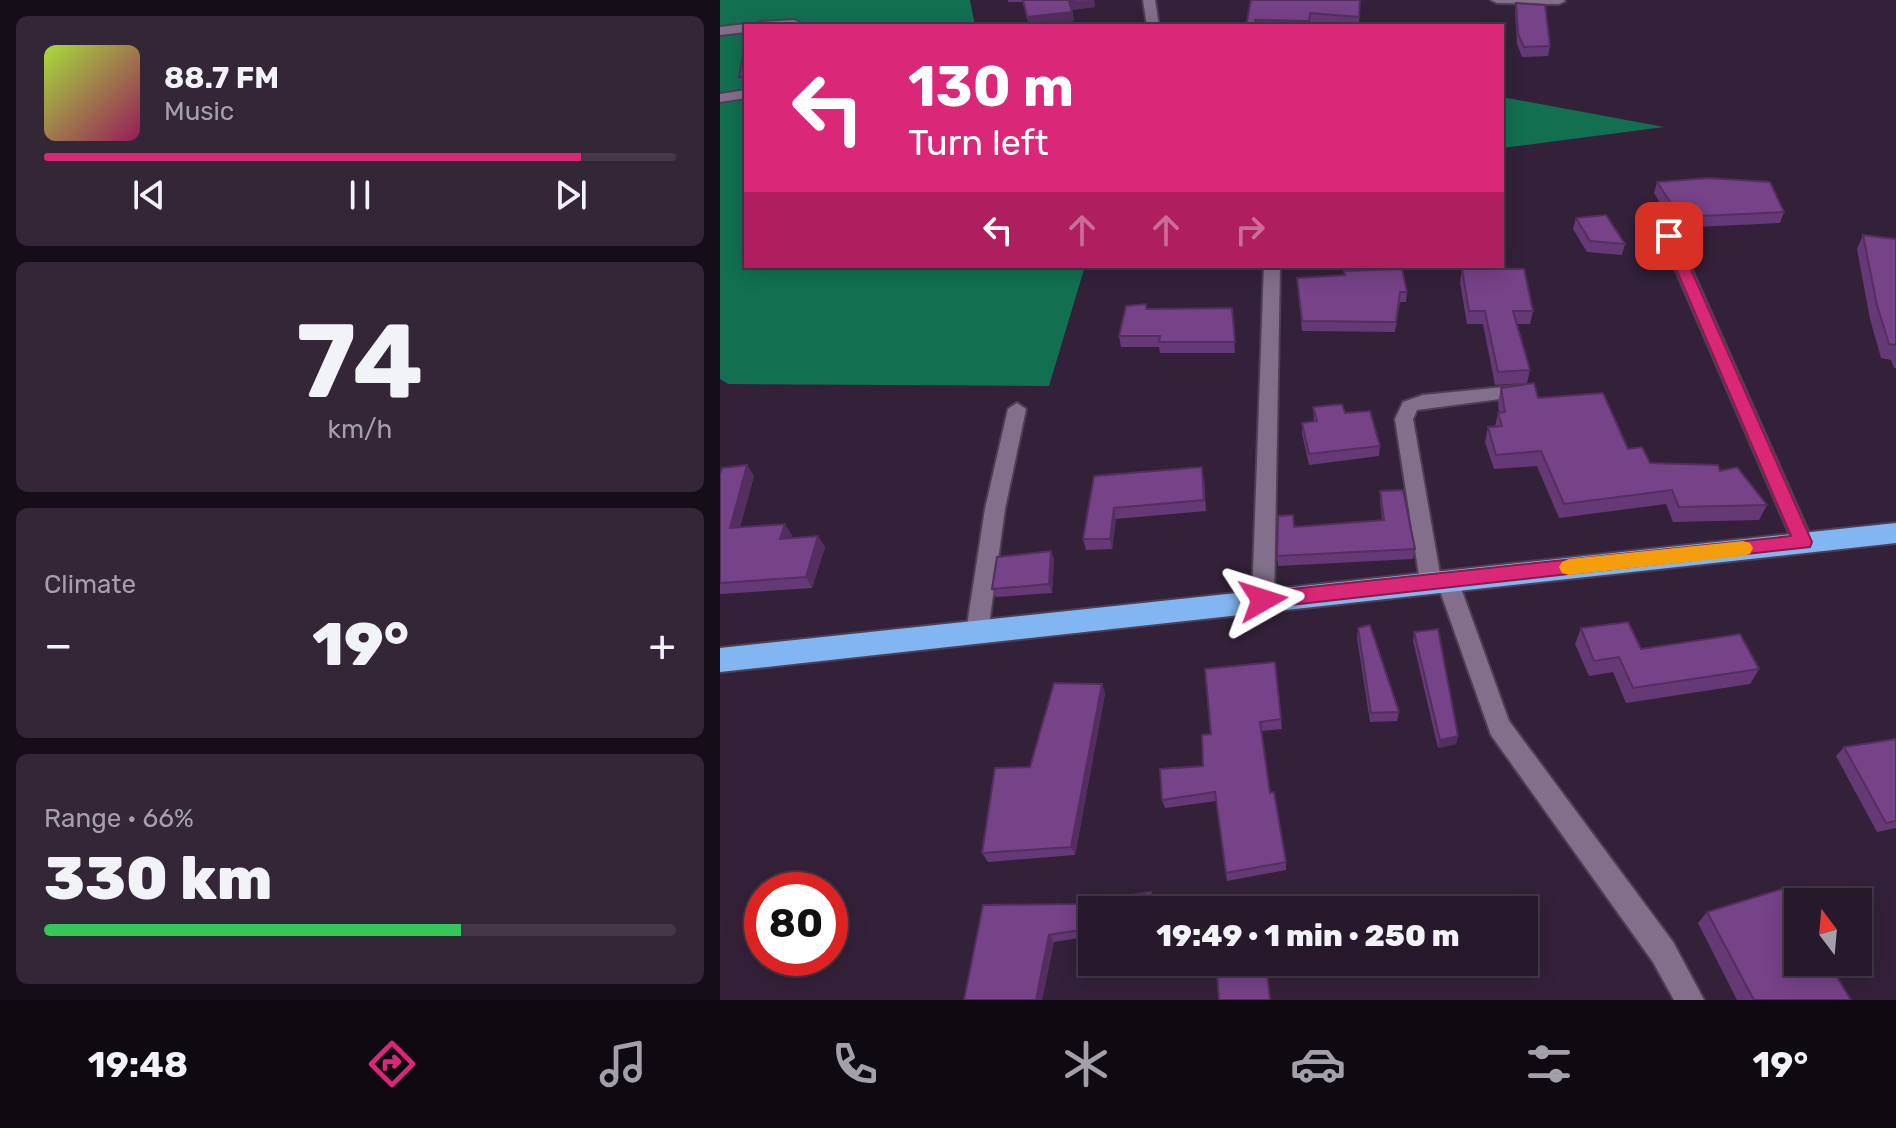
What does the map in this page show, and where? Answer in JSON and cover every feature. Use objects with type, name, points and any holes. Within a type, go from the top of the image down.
[{"type":"highway","points":[[720,660],[1896,533]]},
{"type":"street","points":[[1149,0],[1153,24]]},
{"type":"street","points":[[1497,0],[1559,1]]},
{"type":"street","points":[[720,31],[744,28]]},
{"type":"street","points":[[720,98],[744,94]]},
{"type":"street","points":[[1669,236],[1803,542]]},
{"type":"street","points":[[1263,600],[1272,268]]},
{"type":"street","points":[[1524,391],[1423,401],[1409,406],[1404,419],[1439,581],[1499,727],[1647,930],[1690,1000]]},
{"type":"street","points":[[977,632],[995,509],[1017,409]]},
{"type":"green space","points":[[720,0],[970,0],[975,24],[744,24],[744,268],[1084,268],[1049,386],[728,384],[720,379]]},
{"type":"green space","points":[[1504,97],[1664,127],[1504,148]]},
{"type":"building","points":[[1023,0],[1075,0],[1069,1],[1072,12],[1027,17]]},
{"type":"building","points":[[1251,0],[1360,0],[1359,17],[1310,13],[1309,21],[1255,20],[1256,24],[1246,24]]},
{"type":"building","points":[[1516,3],[1545,5],[1550,46],[1524,47],[1518,34]]},
{"type":"building","points":[[743,55],[744,55],[744,76],[739,77]]},
{"type":"building","points":[[1708,178],[1770,182],[1784,212],[1680,217],[1657,182]]},
{"type":"building","points":[[1606,215],[1625,244],[1590,241],[1576,218]]},
{"type":"building","points":[[1863,235],[1896,239],[1896,345],[1889,344],[1877,305]]},
{"type":"building","points":[[1402,269],[1407,292],[1400,292],[1396,322],[1302,321],[1297,278],[1345,275],[1344,271]]},
{"type":"building","points":[[1462,269],[1524,269],[1533,311],[1513,311],[1530,370],[1498,372],[1485,311],[1469,311]]},
{"type":"building","points":[[1146,304],[1146,309],[1232,308],[1235,342],[1159,342],[1160,336],[1119,336],[1126,306]]},
{"type":"building","points":[[1534,383],[1538,398],[1603,393],[1628,449],[1642,447],[1650,463],[1718,465],[1720,471],[1737,467],[1767,505],[1679,507],[1672,490],[1564,504],[1541,451],[1496,455],[1488,427],[1502,426],[1498,413],[1505,412],[1501,388]]},
{"type":"building","points":[[1342,404],[1345,413],[1370,411],[1380,446],[1309,454],[1302,423],[1317,421],[1313,407]]},
{"type":"building","points":[[747,465],[730,528],[785,524],[780,539],[818,536],[806,577],[720,583],[720,475],[722,468]]},
{"type":"building","points":[[1202,467],[1204,500],[1114,508],[1110,539],[1083,539],[1094,476]]},
{"type":"building","points":[[1403,490],[1415,549],[1277,556],[1278,516],[1293,515],[1294,527],[1384,520],[1380,491]]},
{"type":"building","points":[[1051,551],[1049,584],[992,589],[997,557]]},
{"type":"building","points":[[1628,622],[1641,649],[1740,634],[1759,669],[1633,688],[1619,657],[1594,661],[1581,628]]},
{"type":"building","points":[[1370,625],[1399,712],[1371,713],[1358,628]]},
{"type":"building","points":[[1438,629],[1458,736],[1440,740],[1414,632]]},
{"type":"building","points":[[1275,662],[1281,719],[1260,722],[1270,793],[1274,792],[1286,862],[1226,873],[1215,792],[1162,800],[1160,769],[1203,766],[1202,735],[1211,734],[1205,669]]},
{"type":"building","points":[[1054,683],[1102,684],[1071,847],[982,853],[995,768],[1030,767]]},
{"type":"building","points":[[1896,739],[1896,821],[1886,823],[1844,747]]},
{"type":"building","points":[[1784,888],[1784,976],[1836,976],[1851,1000],[1754,1000],[1707,912]]},
{"type":"building","points":[[1151,892],[1151,896],[1126,896]]},
{"type":"building","points":[[1076,904],[1078,930],[1049,935],[1036,1000],[964,1000],[983,905]]},
{"type":"building","points":[[1217,976],[1267,976],[1270,1000],[1219,1000]]},
{"type":"slow traffic","points":[[1569,567],[1743,548]]},
{"type":"route","points":[[1263,600],[1803,542],[1669,236]]}]
